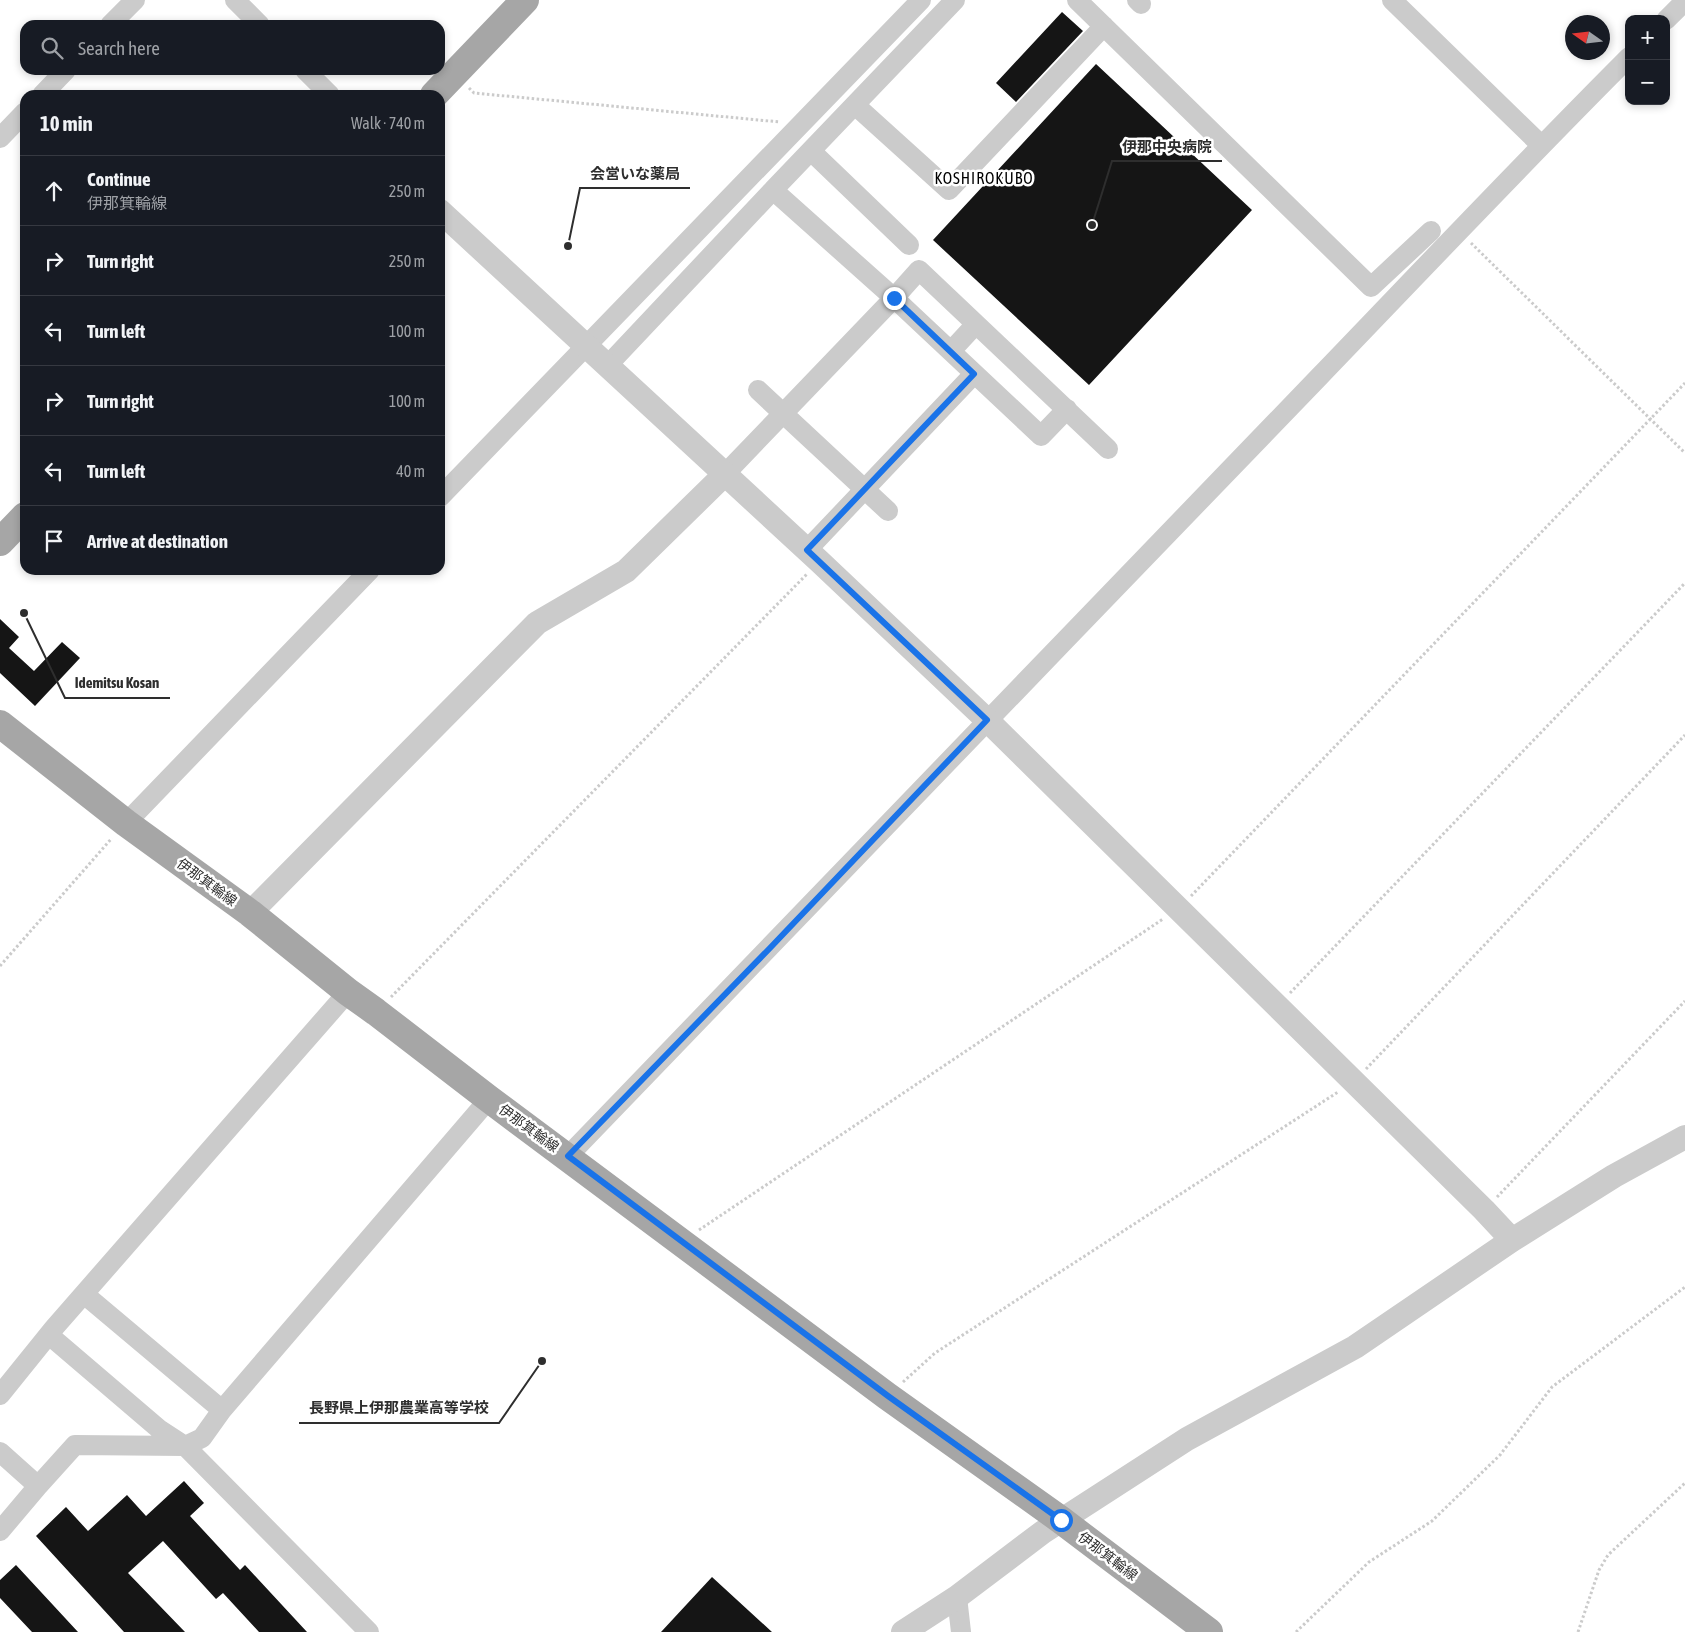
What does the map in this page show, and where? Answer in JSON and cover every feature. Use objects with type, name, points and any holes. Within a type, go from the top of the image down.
[{"type":"main road","points":[[439,90],[525,0]]},
{"type":"main road","points":[[0,542],[20,521]]},
{"type":"main road","name":"伊那箕輪線","points":[[0,724],[126,823],[250,913],[348,992],[489,1099],[888,1396],[1061,1520],[1209,1632]]},
{"type":"street","points":[[115,20],[134,0]]},
{"type":"street","points":[[235,0],[255,20]]},
{"type":"street","points":[[445,492],[921,0]]},
{"type":"street","points":[[607,366],[955,0]]},
{"type":"street","points":[[1077,0],[1371,287],[1431,231]]},
{"type":"street","points":[[1392,0],[1541,145]]},
{"type":"street","points":[[1670,16],[1685,1]]},
{"type":"street","points":[[855,105],[949,190],[1104,26]]},
{"type":"street","points":[[568,1156],[1541,145],[1626,60]]},
{"type":"street","points":[[47,90],[61,75]]},
{"type":"street","points":[[310,75],[325,90]]},
{"type":"street","points":[[0,138],[20,117]]},
{"type":"street","points":[[811,151],[909,245]]},
{"type":"street","points":[[774,190],[894,298],[1041,436],[1067,409]]},
{"type":"street","points":[[445,216],[813,556],[987,720],[1484,1210],[1512,1240]]},
{"type":"street","points":[[250,913],[537,623],[626,571],[784,414],[919,270],[1108,449]]},
{"type":"street","points":[[951,351],[976,324]]},
{"type":"street","points":[[813,556],[865,489],[974,374]]},
{"type":"street","points":[[758,390],[888,511]]},
{"type":"street","points":[[126,823],[365,575]]},
{"type":"street","points":[[0,1395],[84,1294],[348,992]]},
{"type":"street","points":[[0,1531],[75,1445],[184,1446],[202,1438],[222,1410],[489,1099]]},
{"type":"street","points":[[902,1632],[956,1597],[1061,1520],[1187,1439],[1355,1347],[1512,1240],[1614,1176],[1685,1136]]},
{"type":"street","points":[[84,1294],[222,1410]]},
{"type":"street","points":[[49,1335],[159,1429],[184,1446],[369,1632]]},
{"type":"street","points":[[0,1452],[38,1486]]},
{"type":"street","points":[[956,1597],[961,1632]]},
{"type":"path","points":[[453,74],[474,93],[800,124]]},
{"type":"path","points":[[1459,232],[1685,453]]},
{"type":"path","points":[[680,1242],[1178,910],[1685,383]]},
{"type":"path","points":[[376,1012],[813,556]]},
{"type":"path","points":[[1277,1006],[1685,583]]},
{"type":"path","points":[[888,1396],[935,1353],[1353,1082],[1685,735]]},
{"type":"path","points":[[0,966],[126,823]]},
{"type":"path","points":[[1484,1210],[1685,1001]]},
{"type":"path","points":[[1296,1632],[1369,1562],[1432,1521],[1500,1455],[1552,1387],[1685,1287]]},
{"type":"path","points":[[1578,1632],[1599,1570],[1608,1555],[1685,1483]]},
{"type":"building","points":[[1062,12],[1083,31],[1016,102],[996,83]]},
{"type":"building","points":[[1096,64],[1252,210],[1089,385],[933,240]]},
{"type":"building","points":[[0,619],[19,637],[9,648],[34,671],[62,642],[80,658],[35,706],[0,673]]},
{"type":"building","points":[[184,1481],[204,1503],[190,1516],[240,1570],[245,1565],[307,1632],[259,1632],[223,1593],[216,1599],[163,1541],[128,1573],[185,1632],[124,1632],[36,1536],[66,1507],[88,1531],[127,1495],[146,1516]]},
{"type":"building","points":[[16,1565],[78,1632],[32,1632],[0,1598],[0,1580]]},
{"type":"building","points":[[712,1577],[772,1632],[661,1632]]},
{"type":"place","name":"伊那中央病院","points":[[1092,225]]},
{"type":"place","name":"会営いな薬局","points":[[568,246]]},
{"type":"place","name":"Idemitsu Kosan","points":[[24,613]]},
{"type":"place","name":"長野県上伊那農業高等学校","points":[[542,1361]]},
{"type":"district","name":"KOSHIROKUBO","points":[[984,178]]},
{"type":"route","points":[[894,298],[974,374],[807,550],[987,720],[770,948],[568,1156],[680,1242],[888,1396],[1061,1520]]}]
